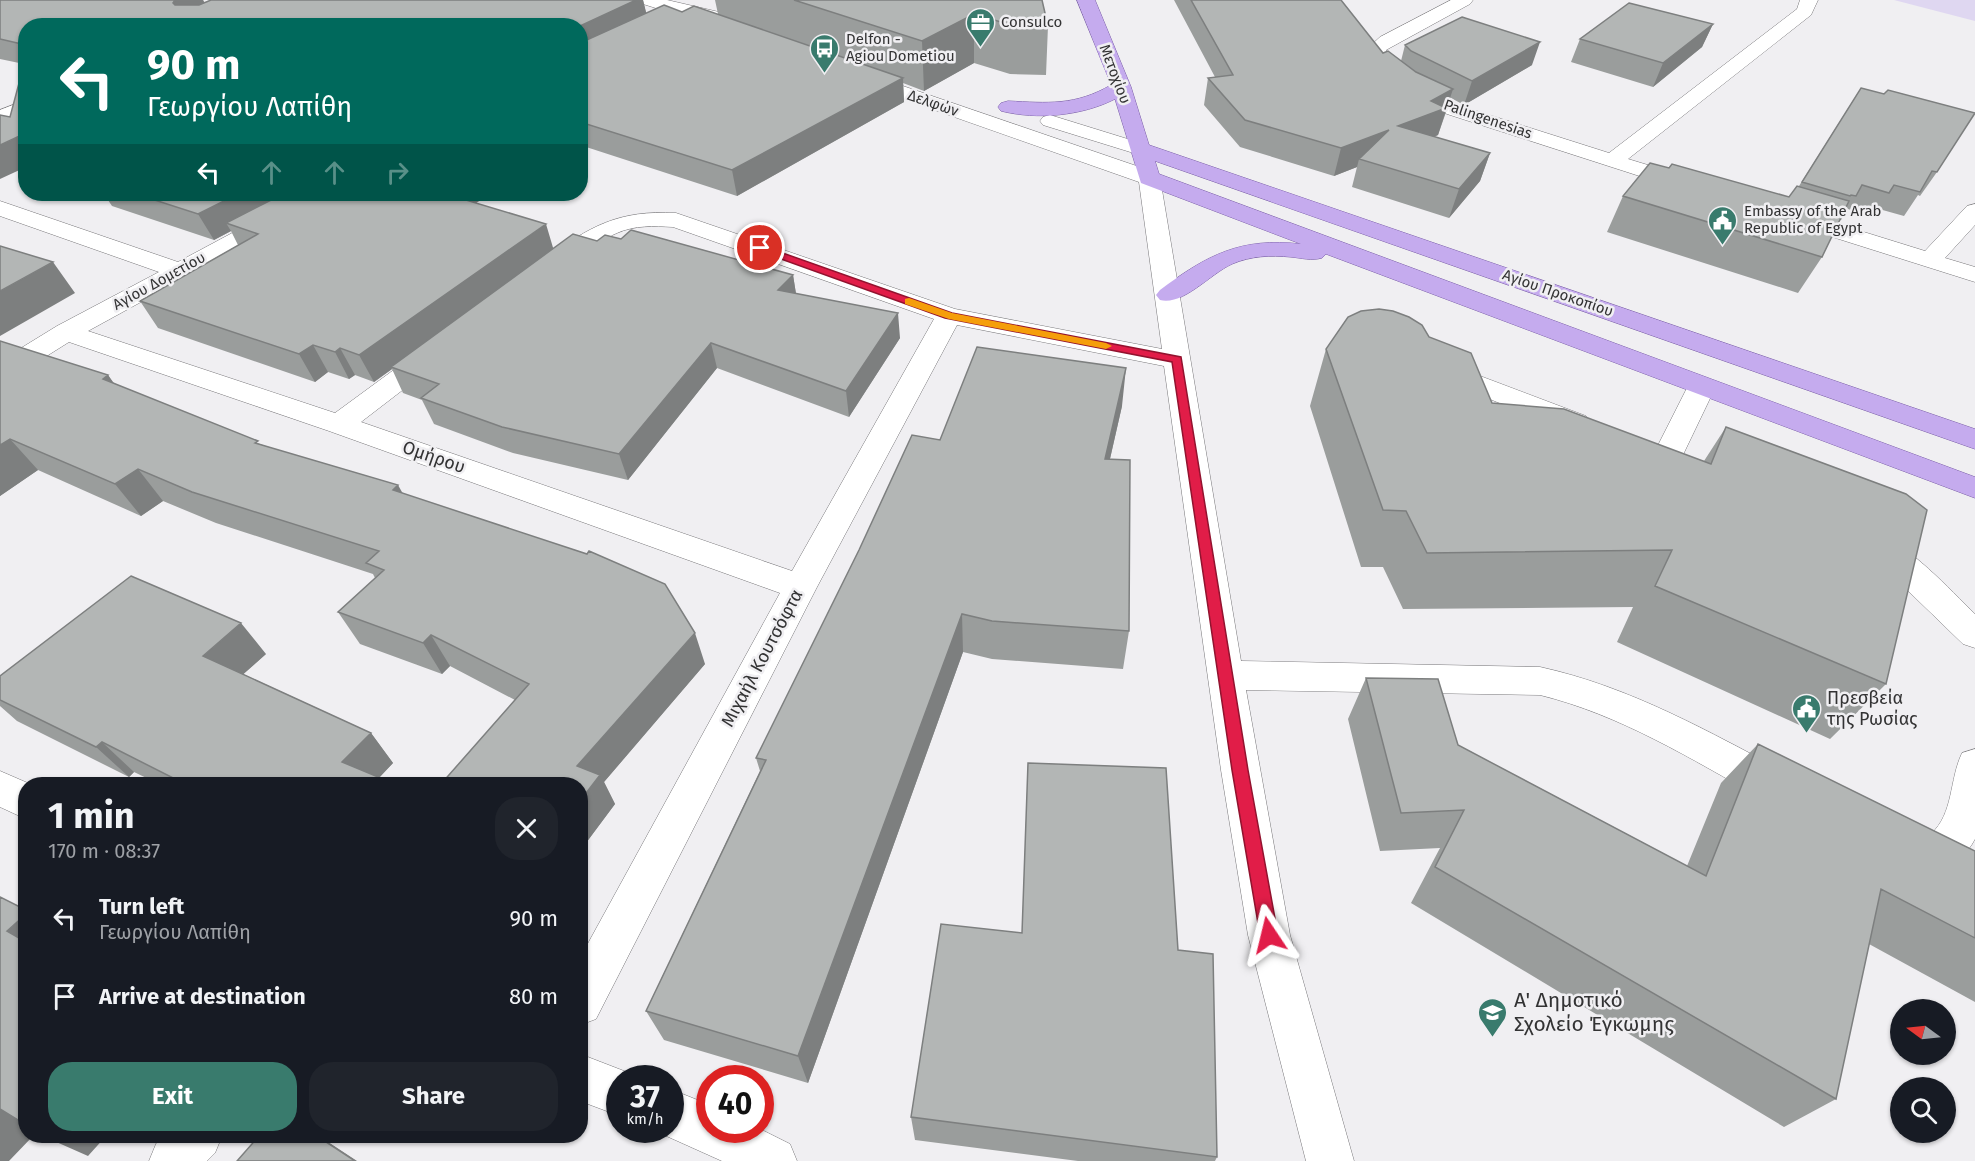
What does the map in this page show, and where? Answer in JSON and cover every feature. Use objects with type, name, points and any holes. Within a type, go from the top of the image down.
[{"type":"main road","name":"Μετοχίου","points":[[1086,0],[1121,87],[1149,178]]},
{"type":"main road","points":[[1008,107],[1048,109],[1085,107],[1121,87]]},
{"type":"main road","name":"Αγίου Προκοπίου","points":[[1140,149],[1975,439]]},
{"type":"main road","name":"Αγίου Προκοπίου","points":[[1149,178],[1975,488]]},
{"type":"main road","points":[[1169,295],[1211,263],[1249,250],[1295,250],[1369,262]]},
{"type":"street","points":[[650,0],[684,11],[709,25],[735,28]]},
{"type":"street","points":[[663,22],[702,0]]},
{"type":"street","name":"Palingenesias","points":[[1464,0],[1386,41],[1376,49],[1379,61],[1386,73],[1409,88],[1454,110],[1703,189]]},
{"type":"street","points":[[1613,160],[1805,11],[1809,0]]},
{"type":"street","name":"Δελφών","points":[[862,61],[941,86]]},
{"type":"street","name":"Δελφών","points":[[843,72],[1149,178]]},
{"type":"street","name":"Δελφών","points":[[986,100],[1140,149]]},
{"type":"street","points":[[0,118],[18,110]]},
{"type":"street","points":[[1149,178],[1169,295],[1240,770],[1269,935],[1330,1161]]},
{"type":"street","name":"Αγίου Δομετίου","points":[[0,373],[66,332],[308,201]]},
{"type":"street","points":[[0,208],[178,270]]},
{"type":"street","points":[[1771,210],[1975,275]]},
{"type":"street","points":[[1929,261],[1975,211]]},
{"type":"street","points":[[533,280],[607,227],[633,220],[662,219],[697,225],[949,316],[1177,360]]},
{"type":"street","name":"Μιχαήλ Κουτσόφτα","points":[[588,988],[800,587],[949,316]]},
{"type":"street","name":"Ομήρου","points":[[66,332],[339,424],[800,587]]},
{"type":"street","points":[[339,424],[457,336]]},
{"type":"street","points":[[1422,362],[1599,432]]},
{"type":"street","points":[[1666,459],[1702,386]]},
{"type":"street","points":[[1850,532],[1886,553],[1975,635]]},
{"type":"street","points":[[1227,675],[1540,681],[1570,687],[1611,700],[1807,802]]},
{"type":"street","points":[[1879,840],[1898,850],[1926,854],[1947,848],[1959,836],[1975,765]]},
{"type":"street","points":[[0,788],[18,798]]},
{"type":"street","points":[[588,1080],[606,1087]]},
{"type":"street","points":[[173,1161],[191,1143]]},
{"type":"street","points":[[738,1143],[773,1161]]},
{"type":"shaded area","points":[[1894,0],[1975,0],[1975,21]]},
{"type":"building","points":[[0,0],[175,0],[173,3],[175,5],[199,5],[211,0],[636,0],[588,22],[588,18],[18,18],[18,43],[0,39]]},
{"type":"building","points":[[794,0],[1042,0],[1048,26],[1011,25],[974,14],[922,41]]},
{"type":"building","points":[[1191,0],[1341,0],[1383,53],[1388,51],[1416,72],[1453,89],[1431,101],[1446,108],[1398,126],[1490,153],[1459,189],[1359,159],[1389,130],[1341,148],[1245,120],[1208,78],[1233,75]]},
{"type":"building","points":[[1629,3],[1713,24],[1663,63],[1580,39]]},
{"type":"building","points":[[664,5],[682,12],[694,6],[903,78],[732,170],[588,125],[588,39]]},
{"type":"building","points":[[1462,17],[1540,42],[1472,81],[1411,51],[1405,45]]},
{"type":"building","points":[[18,87],[18,137],[0,145],[0,115],[10,117]]},
{"type":"building","points":[[1861,88],[1884,94],[1888,90],[1975,113],[1937,172],[1932,171],[1920,192],[1894,185],[1889,193],[1862,185],[1856,196],[1850,196],[1802,182]]},
{"type":"building","points":[[1650,163],[1669,168],[1672,164],[1789,197],[1797,186],[1849,201],[1822,257],[1623,196]]},
{"type":"building","points":[[158,201],[224,201],[198,214]]},
{"type":"building","points":[[269,201],[469,201],[546,224],[359,355],[340,348],[335,352],[313,345],[299,354],[140,301],[258,234],[226,223]]},
{"type":"building","points":[[631,230],[793,275],[778,290],[898,313],[846,391],[711,343],[619,454],[502,427],[421,398],[439,384],[391,367],[573,234],[597,241],[605,235],[621,239]]},
{"type":"building","points":[[0,246],[53,262],[0,291]]},
{"type":"building","points":[[1379,309],[1409,317],[1422,325],[1429,337],[1471,353],[1492,403],[1564,409],[1711,464],[1726,427],[1906,494],[1927,510],[1886,684],[1655,586],[1672,550],[1427,553],[1406,511],[1383,510],[1326,349],[1348,317],[1361,311]]},
{"type":"building","points":[[0,341],[108,375],[103,379],[258,441],[255,443],[398,485],[393,490],[587,554],[589,551],[665,584],[695,633],[577,766],[600,775],[588,791],[588,777],[447,777],[529,684],[431,635],[423,643],[338,612],[384,570],[366,563],[379,551],[192,492],[138,469],[115,484],[10,439],[0,445]]},
{"type":"building","points":[[977,347],[1126,368],[1105,459],[1130,460],[1129,631],[992,621],[962,614],[798,1056],[646,1011],[766,760],[756,758],[859,550],[912,435],[940,440]]},
{"type":"building","points":[[131,576],[241,623],[203,656],[371,733],[342,762],[378,777],[171,777],[102,742],[96,747],[0,700],[0,676]]},
{"type":"building","points":[[1366,678],[1438,679],[1458,745],[1706,876],[1758,744],[1975,851],[1975,938],[1881,889],[1836,1099],[1435,867],[1464,810],[1401,813]]},
{"type":"building","points":[[1028,763],[1166,768],[1178,950],[1213,954],[1217,1157],[911,1117],[941,924],[1022,933]]},
{"type":"building","points":[[0,897],[18,906],[18,921],[7,931],[18,937],[18,1120],[0,1109]]},
{"type":"building","points":[[253,1143],[328,1143],[355,1161],[237,1161]]},
{"type":"slow traffic","points":[[909,301],[949,316],[1106,346]]},
{"type":"place","name":"Consulco","points":[[980,48]]},
{"type":"place","name":"Delfon - Agiou Dometiou","points":[[825,74]]},
{"type":"place","name":"Embassy of the Arab Republic of Egypt","points":[[1723,246]]},
{"type":"place","name":"Πρεσβεία της Ρωσίας","points":[[1806,734]]},
{"type":"place","name":"Α' Δημοτικό Σχολείο Έγκωμης","points":[[1493,1038]]},
{"type":"route","points":[[760,248],[949,316],[1177,360],[1240,770],[1269,935]]}]
